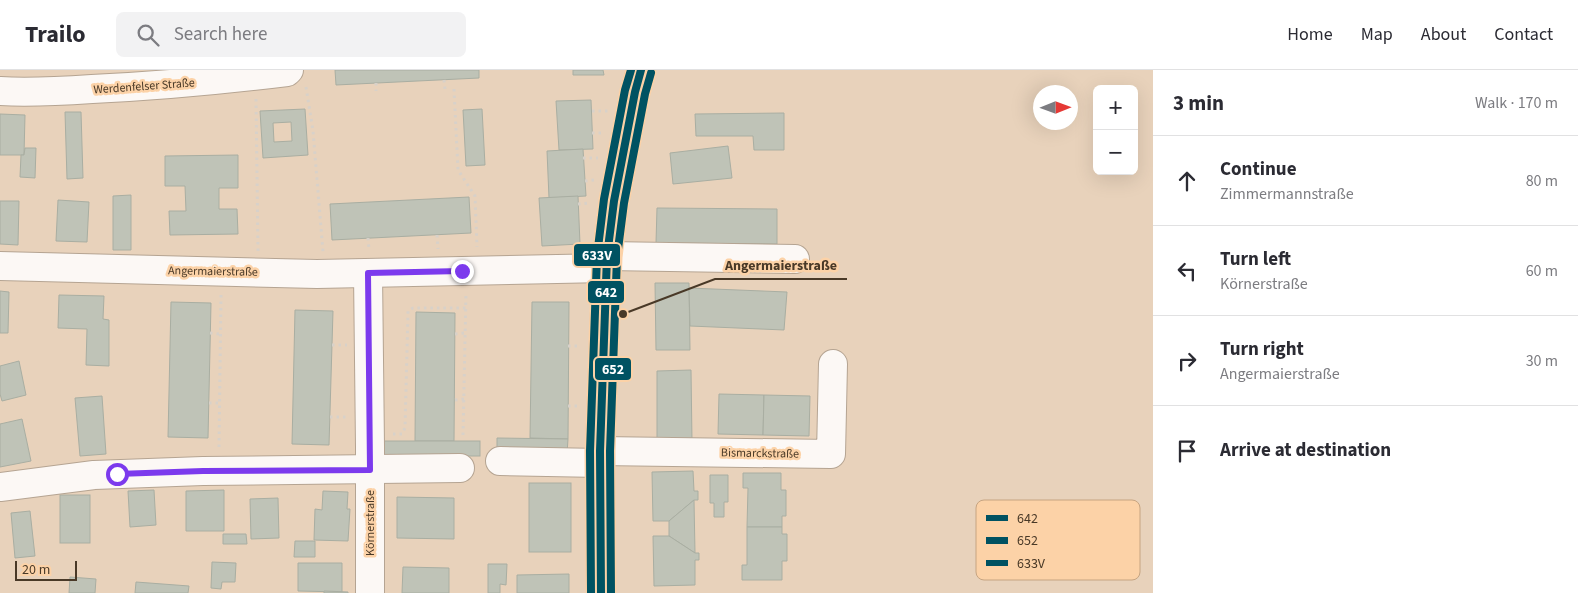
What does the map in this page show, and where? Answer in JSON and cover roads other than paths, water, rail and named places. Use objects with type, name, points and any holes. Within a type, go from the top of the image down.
[{"type":"street","points":[[601,593],[600,457],[606,262],[614,201],[641,70]]},
{"type":"street","name":"Werdenfelser Straße","points":[[0,91],[141,87],[294,76]]},
{"type":"street","name":"Angermaierstraße","points":[[0,266],[317,274],[606,262],[795,259]]},
{"type":"street","name":"Körnerstraße","points":[[368,273],[370,593]]},
{"type":"street","name":"Bismarckstraße","points":[[600,457],[831,454],[833,364]]},
{"type":"street","points":[[500,461],[600,457]]},
{"type":"street","points":[[0,487],[94,475],[218,471],[460,468]]},
{"type":"place","name":"Angermaierstraße","points":[[623,314]]}]
